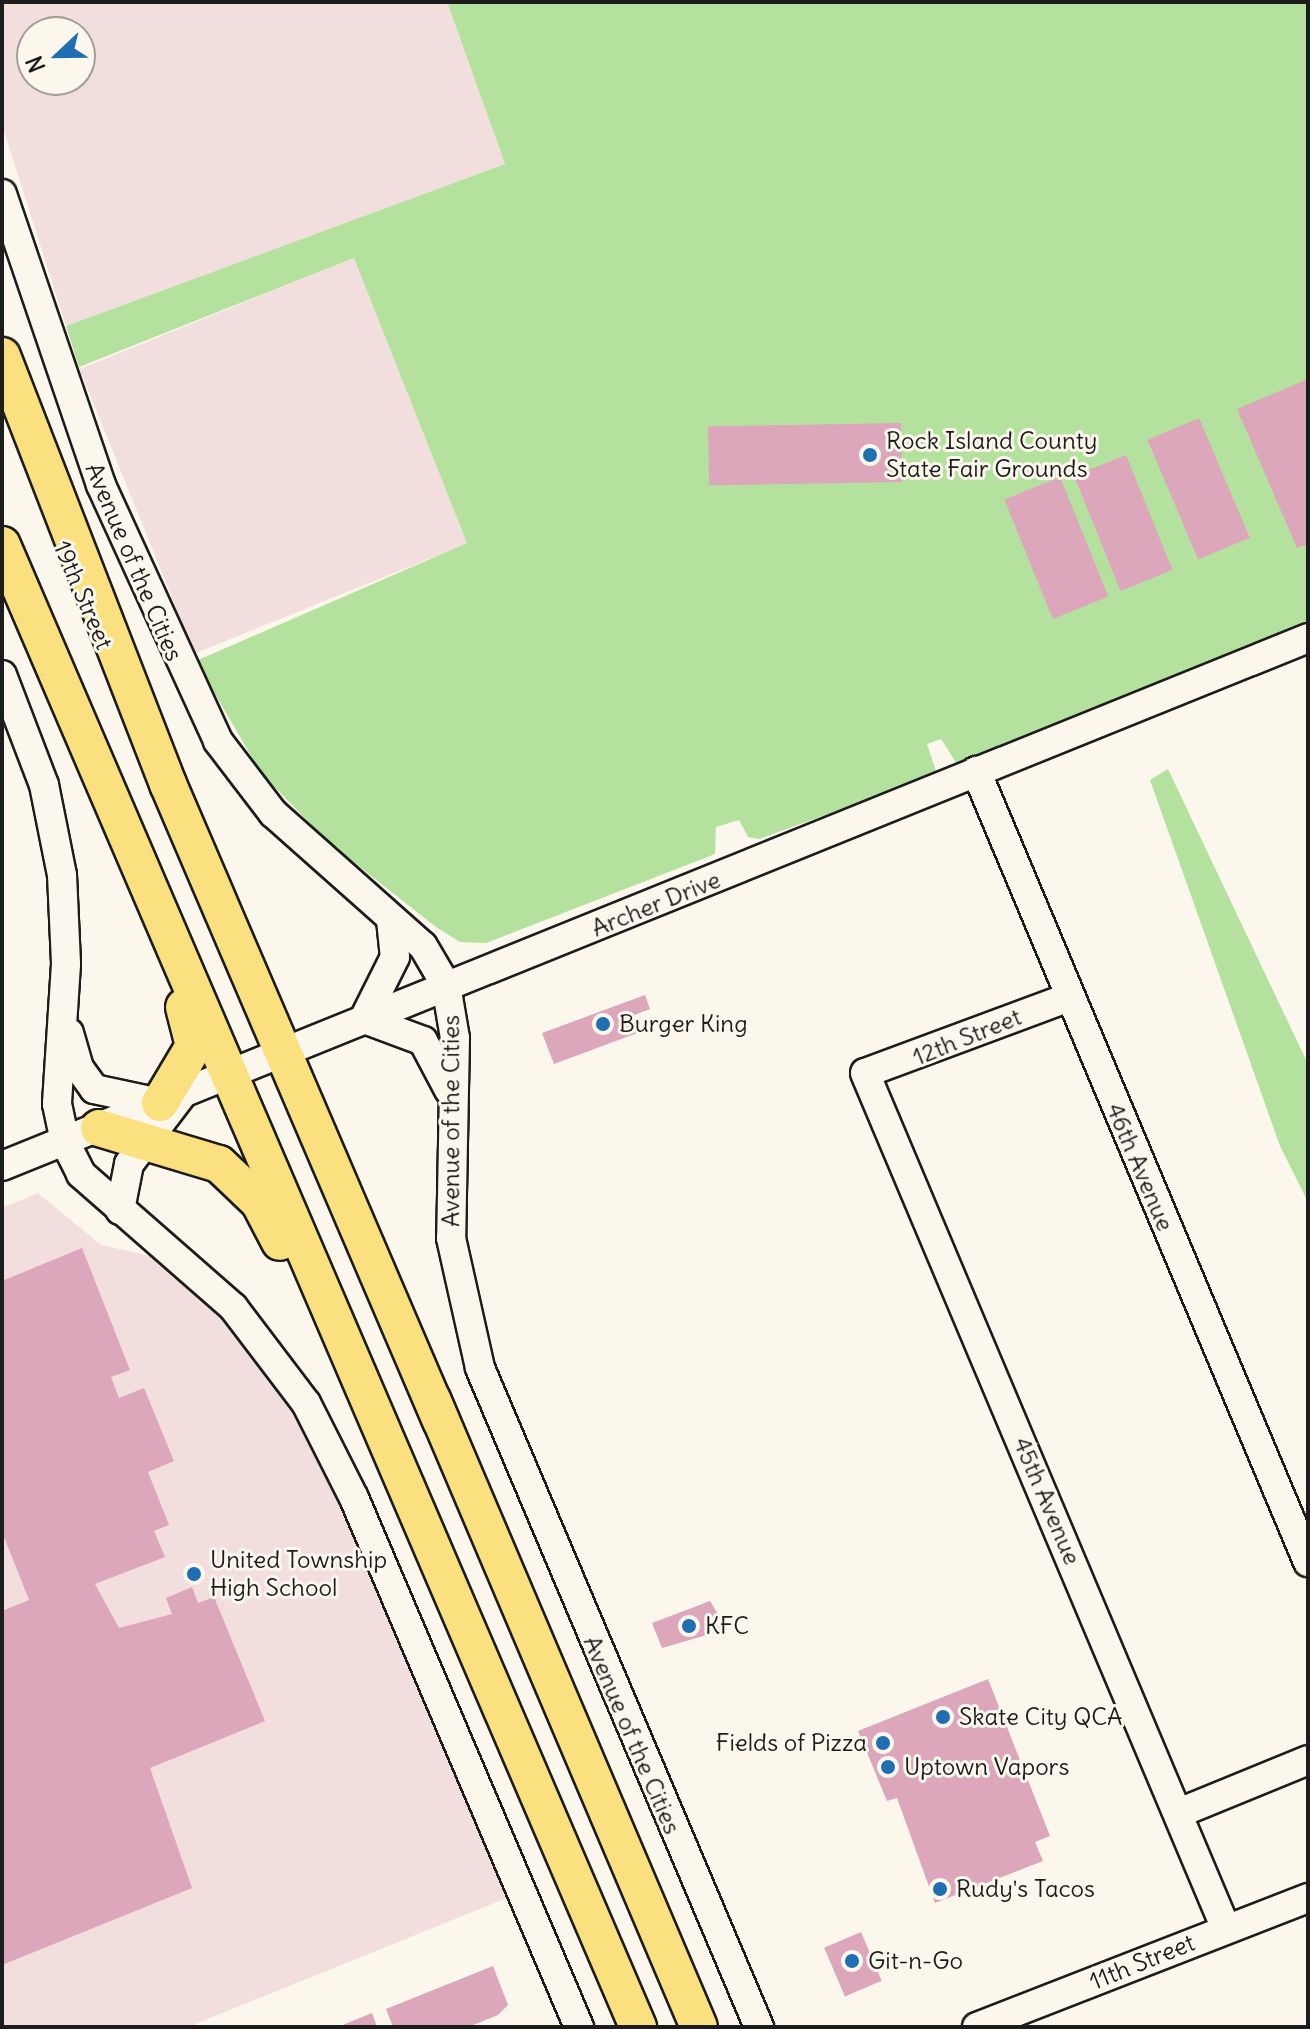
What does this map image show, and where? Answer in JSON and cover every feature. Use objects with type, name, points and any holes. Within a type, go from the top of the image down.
[{"type":"main road","name":"Avenue of the Cities","points":[[2,356],[168,784],[699,2027]]},
{"type":"main road","name":"19th Street","points":[[2,405],[168,784]]},
{"type":"main road","points":[[2,545],[638,2027]]},
{"type":"main road","points":[[43,636],[98,801],[191,1023],[192,1054],[172,1098]]},
{"type":"main road","name":"Avenue of the Cities","points":[[300,1094],[441,1421]]},
{"type":"main road","points":[[99,1128],[151,1140],[219,1164],[259,1202],[353,1412],[446,1575]]},
{"type":"street","name":"Avenue of the Cities","points":[[2,194],[96,474],[188,687],[264,803],[430,954],[446,985],[455,1038],[450,1092],[451,1238],[480,1368],[759,2027]]},
{"type":"street","name":"Archer Drive","points":[[2,1166],[1308,638]]},
{"type":"street","points":[[2,675],[53,824],[66,936],[57,1104],[65,1142],[81,1174],[233,1307],[306,1403],[354,1498],[579,2027]]},
{"type":"street","name":"46th Avenue","points":[[976,771],[1067,998],[1308,1562]]},
{"type":"street","points":[[391,920],[395,957],[364,1019],[423,1041],[450,1092]]},
{"type":"street","name":"12th Street","points":[[865,1073],[1067,998]]},
{"type":"street","points":[[64,1004],[74,1056],[94,1089],[172,1098],[151,1140],[129,1164],[120,1210]]},
{"type":"street","name":"45th Avenue","points":[[865,1073],[1226,1929]]},
{"type":"street","points":[[1179,1813],[1308,1760]]},
{"type":"street","name":"11th Street","points":[[977,2027],[1308,1898]]},
{"type":"shaded area","points":[[2,2],[447,2],[505,164],[66,326],[2,125]]},
{"type":"shaded area","points":[[354,258],[469,543],[195,654],[80,369]]},
{"type":"shaded area","name":"United Township High School","points":[[38,1193],[101,1245],[191,1265],[306,1403],[522,1892],[188,2027],[2,2027],[2,1208]]},
{"type":"green space","name":"Rock Island County State Fair Grounds","points":[[447,2],[1308,2],[1308,624],[959,767],[941,739],[927,744],[937,774],[759,839],[748,837],[739,820],[716,827],[715,854],[486,943],[460,942],[436,927],[328,842],[261,773],[196,661],[467,543],[354,258],[79,367],[66,326],[505,164]]},
{"type":"green space","points":[[1168,769],[1308,1064],[1308,1202],[1280,1146],[1150,780]]},
{"type":"building","points":[[1308,379],[1308,544],[1297,548],[1237,409]]},
{"type":"building","points":[[1199,418],[1250,538],[1198,560],[1147,440]]},
{"type":"building","points":[[901,423],[902,482],[709,485],[708,426]]},
{"type":"building","points":[[1126,455],[1172,570],[1121,591],[1074,476]]},
{"type":"building","points":[[1060,477],[1108,597],[1053,619],[1004,499]]},
{"type":"building","name":"Burger King","points":[[645,995],[650,1009],[634,1015],[640,1032],[554,1064],[542,1033]]},
{"type":"building","points":[[82,1248],[130,1370],[111,1377],[119,1398],[144,1388],[174,1461],[148,1472],[169,1525],[154,1531],[165,1557],[95,1584],[119,1628],[172,1614],[166,1598],[192,1587],[198,1603],[214,1597],[265,1721],[150,1768],[192,1888],[2,1965],[2,1611],[29,1600],[2,1532],[2,1281]]},
{"type":"building","name":"KFC","points":[[710,1601],[727,1629],[662,1648],[652,1623]]},
{"type":"building","points":[[988,1679],[1050,1836],[1035,1842],[1043,1861],[935,1903],[897,1798],[887,1801],[858,1731]]},
{"type":"building","name":"Git-n-Go","points":[[861,1932],[882,1981],[845,1996],[824,1948]]},
{"type":"building","points":[[493,1966],[508,2005],[498,2015],[468,2027],[393,2027],[386,2009]]},
{"type":"building","points":[[372,2013],[377,2027],[338,2027]]},
{"type":"place","name":"Rock Island County State Fair Grounds","points":[[870,455]]},
{"type":"place","name":"Burger King","points":[[603,1024]]},
{"type":"place","name":"United Township High School","points":[[194,1574]]},
{"type":"place","name":"KFC","points":[[689,1626]]},
{"type":"place","name":"Skate City QCA","points":[[943,1717]]},
{"type":"place","name":"Fields of Pizza","points":[[883,1743]]},
{"type":"place","name":"Uptown Vapors","points":[[888,1767]]},
{"type":"place","name":"Rudy's Tacos","points":[[940,1889]]},
{"type":"place","name":"Git-n-Go","points":[[852,1961]]}]
